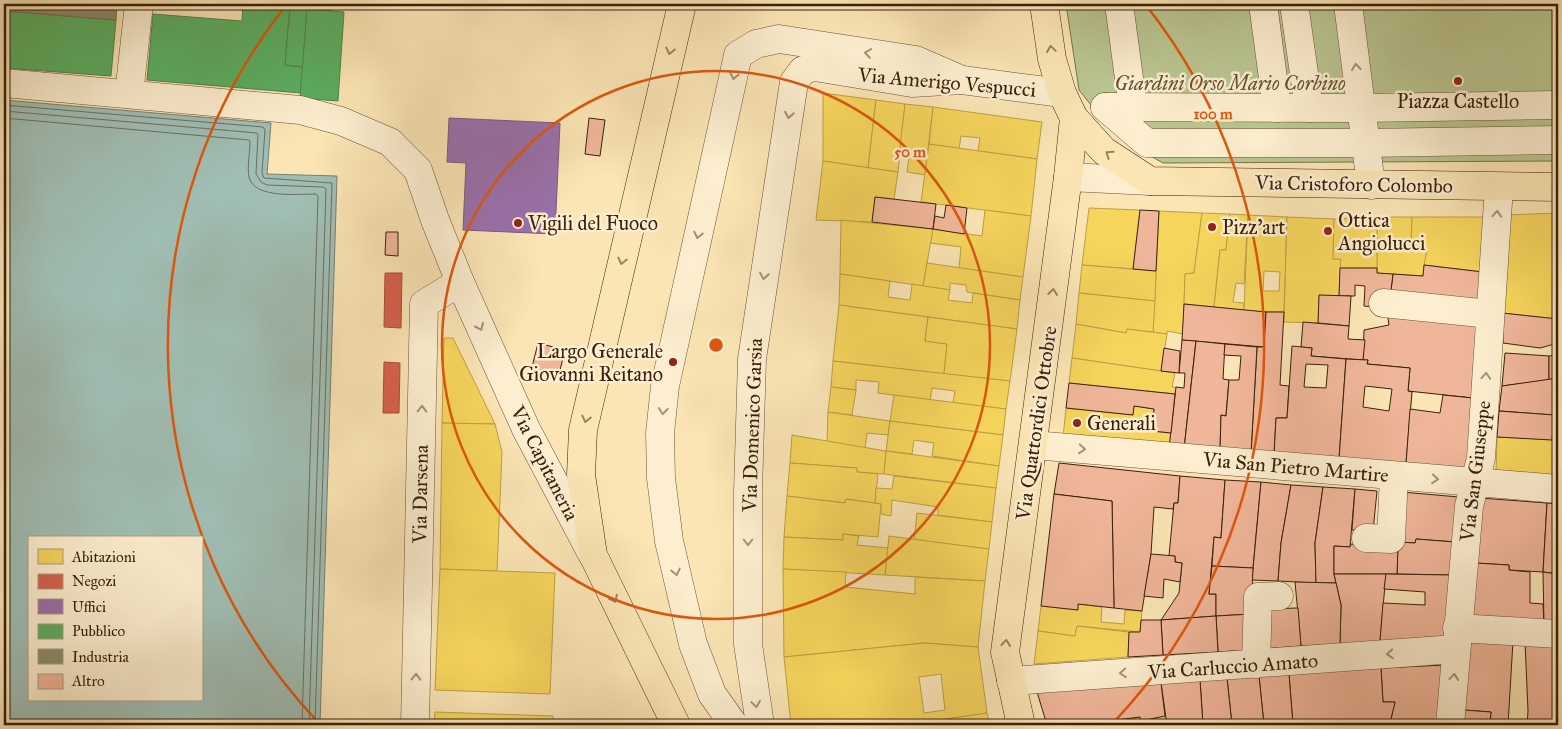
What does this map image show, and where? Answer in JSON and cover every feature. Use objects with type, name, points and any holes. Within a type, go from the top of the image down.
[{"type":"main road","points":[[593,555],[581,475],[583,430],[682,4]]},
{"type":"main road","points":[[1044,4],[1052,60],[1062,93],[1074,118],[1104,151],[1150,180]]},
{"type":"main road","name":"Via Quattordici Ottobre","points":[[1022,725],[1010,681],[1005,652],[1068,177],[1074,118]]},
{"type":"main road","name":"Via Cristoforo Colombo","points":[[1150,180],[1558,187]]},
{"type":"main road","name":"Via Capitaneria","points":[[593,555],[676,725]]},
{"type":"street","points":[[129,94],[139,4]]},
{"type":"street","points":[[1119,4],[1133,108]]},
{"type":"street","points":[[1263,4],[1277,108]]},
{"type":"street","points":[[1294,4],[1308,108]]},
{"type":"street","points":[[1348,4],[1371,185]]},
{"type":"street","points":[[734,725],[712,694],[693,644],[669,541],[661,478],[660,433],[665,386],[738,55],[756,44],[779,39],[916,60],[962,80]]},
{"type":"street","name":"Via Amerigo Vespucci","points":[[803,70],[816,67],[912,82],[962,80],[1062,93]]},
{"type":"street","name":"Via Domenico Garsia","points":[[760,725],[748,644],[748,491],[752,359],[794,82],[803,70]]},
{"type":"street","name":"Via Capitaneria","points":[[4,83],[300,110],[341,121],[390,142],[418,170],[435,220],[460,282],[526,429],[593,555]]},
{"type":"street","points":[[1558,105],[1361,108],[1105,107],[1147,143],[1366,143],[1558,140]]},
{"type":"street","points":[[1068,177],[1150,180]]},
{"type":"street","name":"Via San Giuseppe","points":[[1450,725],[1469,506],[1481,458],[1499,187]]},
{"type":"street","name":"Via Darsena","points":[[415,725],[424,304],[460,282]]},
{"type":"street","points":[[1383,304],[1490,314]]},
{"type":"street","name":"Via San Pietro Martire","points":[[1033,445],[1558,489]]},
{"type":"street","points":[[1366,538],[1391,539],[1394,476]]},
{"type":"street","points":[[1256,664],[1258,597],[1279,596]]},
{"type":"street","name":"Via Carluccio Amato","points":[[1010,681],[1256,664],[1457,639],[1558,634]]},
{"type":"green space","name":"Giardini Orso Mario Corbino","points":[[1066,4],[1558,4],[1558,161],[1163,163],[1133,146],[1103,120],[1079,90]]},
{"type":"water","points":[[4,100],[271,123],[267,174],[337,176],[320,725],[4,725]]},
{"type":"building: Abitazioni","points":[[823,93],[876,100],[868,168],[823,161]]},
{"type":"building: Abitazioni","points":[[876,100],[905,104],[898,172],[868,168]]},
{"type":"building: Abitazioni","points":[[905,104],[933,107],[925,175],[907,172],[909,157],[899,155]]},
{"type":"building: Abitazioni","points":[[933,107],[1042,122],[1037,159],[978,151],[980,138],[961,136],[959,149],[929,144]]},
{"type":"building: Abitazioni","points":[[929,144],[1037,159],[1031,216],[921,202]]},
{"type":"building: Abitazioni","points":[[823,161],[898,172],[894,199],[875,197],[872,222],[816,220]]},
{"type":"building: Abitazioni","points":[[1089,208],[1140,210],[1133,269],[1082,265]]},
{"type":"building: Abitazioni","points":[[985,210],[1031,216],[1023,277],[959,268],[961,247],[930,243],[933,229],[982,236]]},
{"type":"building: Abitazioni","points":[[1159,211],[1202,213],[1194,273],[1185,274],[1183,334],[1167,331],[1167,334],[1153,332]]},
{"type":"building: Abitazioni","points":[[1202,213],[1230,214],[1226,250],[1220,250],[1214,307],[1184,304],[1185,274],[1194,273]]},
{"type":"building: Abitazioni","points":[[1558,213],[1558,319],[1502,313],[1506,215]]},
{"type":"building: Abitazioni","points":[[1230,214],[1248,215],[1244,284],[1236,283],[1233,302],[1244,303],[1244,311],[1214,307],[1220,250],[1226,250]]},
{"type":"building: Abitazioni","points":[[1248,215],[1287,217],[1284,312],[1244,311]],"holes":[[[1264,271],[1280,272],[1279,291],[1263,291]]]},
{"type":"building: Abitazioni","points":[[1287,217],[1334,219],[1333,259],[1341,259],[1339,296],[1319,295],[1318,323],[1284,322]]},
{"type":"building: Abitazioni","points":[[1377,217],[1412,217],[1411,249],[1427,250],[1423,276],[1377,273]]},
{"type":"building: Abitazioni","points":[[1377,217],[1377,268],[1340,268],[1341,259],[1333,259],[1334,219]]},
{"type":"building: Abitazioni","points":[[1412,217],[1488,217],[1483,272],[1424,265],[1427,250],[1411,249]]},
{"type":"building: Abitazioni","points":[[841,220],[933,229],[923,286],[840,274]]},
{"type":"building: Abitazioni","points":[[927,263],[1023,277],[1020,300],[967,292],[966,285],[950,283],[950,290],[923,286]]},
{"type":"building: Abitazioni","points":[[1082,265],[1156,271],[1155,301],[1079,293]]},
{"type":"building: Abitazioni","points":[[840,274],[890,281],[888,297],[910,300],[912,284],[950,290],[948,300],[972,303],[973,293],[1020,300],[1017,329],[839,305]]},
{"type":"building: Abitazioni","points":[[1079,293],[1155,301],[1153,332],[1127,329],[1126,333],[1076,324]]},
{"type":"building: Abitazioni","points":[[839,305],[928,317],[925,341],[947,344],[944,374],[833,361]]},
{"type":"building: Abitazioni","points":[[928,317],[1017,329],[1010,381],[944,374],[947,344],[925,341]]},
{"type":"building: Abitazioni","points":[[1076,324],[1126,333],[1127,329],[1167,334],[1161,371],[1072,358]]},
{"type":"building: Abitazioni","points":[[444,338],[453,338],[495,424],[442,423]]},
{"type":"building: Abitazioni","points":[[1072,358],[1175,373],[1172,387],[1176,387],[1175,394],[1069,383]]},
{"type":"building: Abitazioni","points":[[833,361],[1010,381],[1006,409],[953,403],[955,391],[932,388],[930,400],[878,393],[879,382],[856,380],[856,390],[831,387]]},
{"type":"building: Abitazioni","points":[[831,387],[856,390],[852,415],[828,412]]},
{"type":"building: Abitazioni","points":[[894,395],[1006,409],[1003,435],[890,421]]},
{"type":"building: Abitazioni","points":[[1134,406],[1154,409],[1152,431],[1171,433],[1169,448],[1063,437],[1066,408],[1133,415]]},
{"type":"building: Abitazioni","points":[[828,412],[890,421],[888,435],[867,433],[865,448],[827,442]]},
{"type":"building: Abitazioni","points":[[890,421],[1003,435],[999,466],[932,456],[934,443],[914,440],[912,454],[886,451]]},
{"type":"building: Abitazioni","points":[[442,423],[495,424],[502,452],[497,571],[440,569]]},
{"type":"building: Abitazioni","points":[[792,435],[886,451],[884,474],[857,472],[857,468],[790,463]]},
{"type":"building: Abitazioni","points":[[1497,437],[1558,440],[1558,475],[1496,472]]},
{"type":"building: Abitazioni","points":[[886,451],[999,466],[996,488],[884,474]]},
{"type":"building: Abitazioni","points":[[790,463],[857,468],[857,472],[878,474],[875,503],[846,499],[845,503],[787,496]]},
{"type":"building: Abitazioni","points":[[894,476],[996,488],[992,522],[938,515],[938,507],[892,500],[891,516],[881,514],[881,504],[875,503],[876,488],[892,489]]},
{"type":"building: Abitazioni","points":[[787,496],[845,503],[846,499],[881,504],[878,537],[843,534],[843,540],[784,537]]},
{"type":"building: Abitazioni","points":[[917,513],[992,522],[989,549],[914,540]]},
{"type":"building: Abitazioni","points":[[843,534],[859,536],[857,545],[888,548],[885,575],[783,569],[784,537],[843,540]]},
{"type":"building: Abitazioni","points":[[889,536],[989,549],[985,581],[885,575]]},
{"type":"building: Abitazioni","points":[[440,569],[555,573],[550,694],[435,690]]},
{"type":"building: Abitazioni","points":[[783,569],[846,572],[845,587],[915,594],[915,577],[985,581],[978,647],[924,643],[784,657]]},
{"type":"building: Abitazioni","points":[[1078,604],[1102,607],[1101,622],[1124,624],[1125,610],[1142,611],[1140,632],[1077,626],[1075,636],[1038,631],[1041,606],[1078,610]]},
{"type":"building: Abitazioni","points":[[1077,626],[1129,632],[1128,657],[1034,664],[1038,631],[1075,636]]},
{"type":"building: Abitazioni","points":[[924,643],[978,647],[987,713],[908,725],[879,725],[879,721],[857,725],[791,725],[784,657]],"holes":[[[941,674],[945,710],[924,713],[919,677]]]},
{"type":"building: Abitazioni","points":[[435,712],[553,716],[553,725],[434,725]]},
{"type":"building: Abitazioni","points":[[987,713],[990,725],[908,725],[946,719]]},
{"type":"building: Abitazioni","points":[[1165,716],[1167,725],[1077,725],[1140,717],[1141,721]]},
{"type":"building: Negozi","points":[[385,273],[402,273],[401,328],[384,327]]},
{"type":"building: Negozi","points":[[384,362],[400,363],[399,413],[383,413]]},
{"type":"building: Uffici","points":[[449,118],[560,123],[555,234],[463,230],[466,163],[447,162]]},
{"type":"building: Pubblico","points":[[243,4],[290,4],[285,65],[303,67],[301,93],[147,80],[153,14],[242,21]]},
{"type":"building: Pubblico","points":[[290,8],[307,9],[303,67],[285,65]]},
{"type":"building: Pubblico","points":[[307,9],[344,12],[338,101],[300,98]]},
{"type":"building: Pubblico","points":[[4,11],[116,20],[111,76],[4,68]]},
{"type":"building: Industria","points":[[4,4],[117,4],[116,20],[4,11]]},
{"type":"building: Altro","points":[[589,118],[605,120],[600,156],[585,154]]},
{"type":"building: Altro","points":[[875,197],[936,204],[933,229],[872,222]]},
{"type":"building: Altro","points":[[946,205],[967,208],[964,234],[933,229],[935,216],[944,218]]},
{"type":"building: Altro","points":[[1140,210],[1159,211],[1156,271],[1133,269]]},
{"type":"building: Altro","points":[[386,232],[398,232],[398,256],[385,255]]},
{"type":"building: Altro","points":[[1424,265],[1483,272],[1481,309],[1390,298],[1393,274],[1423,276]]},
{"type":"building: Altro","points":[[1340,268],[1377,268],[1377,273],[1393,274],[1390,298],[1375,307],[1364,306],[1365,286],[1355,285],[1355,296],[1339,296]]},
{"type":"building: Altro","points":[[1319,295],[1351,296],[1349,326],[1318,323]]},
{"type":"building: Altro","points":[[1184,304],[1266,312],[1264,347],[1182,340]]},
{"type":"building: Altro","points":[[1387,311],[1479,321],[1473,398],[1408,391],[1410,368],[1367,364],[1368,360],[1363,360],[1364,330],[1389,325]]},
{"type":"building: Altro","points":[[1266,312],[1284,312],[1280,385],[1289,386],[1287,418],[1276,418],[1274,455],[1251,453],[1257,347],[1264,347]]},
{"type":"building: Altro","points":[[1502,313],[1558,319],[1558,343],[1540,348],[1503,343]]},
{"type":"building: Altro","points":[[1303,322],[1349,326],[1348,339],[1365,340],[1363,360],[1311,356],[1312,348],[1301,347]]},
{"type":"building: Altro","points":[[1182,340],[1196,341],[1184,449],[1169,448],[1176,387],[1184,388],[1185,373],[1179,373]]},
{"type":"building: Altro","points":[[1196,341],[1225,344],[1223,379],[1229,380],[1226,416],[1221,415],[1220,451],[1184,449]]},
{"type":"building: Altro","points":[[538,343],[565,350],[558,378],[531,371]]},
{"type":"building: Altro","points":[[1225,344],[1257,347],[1251,453],[1220,451],[1221,415],[1226,416],[1229,380],[1239,380],[1241,356],[1224,355]]},
{"type":"building: Altro","points":[[1292,346],[1312,348],[1311,356],[1346,359],[1339,459],[1274,455],[1276,418],[1287,418]],"holes":[[[1306,364],[1328,365],[1326,388],[1304,387]]]},
{"type":"building: Altro","points":[[1164,348],[1180,351],[1179,373],[1161,371]]},
{"type":"building: Altro","points":[[1505,353],[1549,356],[1549,380],[1502,386]]},
{"type":"building: Altro","points":[[1558,355],[1558,378],[1549,380],[1549,356]]},
{"type":"building: Altro","points":[[1346,359],[1368,360],[1367,364],[1410,368],[1408,391],[1412,392],[1406,464],[1339,459]],"holes":[[[1365,386],[1392,389],[1389,411],[1363,407]]]},
{"type":"building: Altro","points":[[1558,378],[1558,397],[1554,398],[1554,415],[1499,411],[1502,386]]},
{"type":"building: Altro","points":[[1069,383],[1175,394],[1171,433],[1152,431],[1154,409],[1134,406],[1133,415],[1066,408]]},
{"type":"building: Altro","points":[[1443,395],[1473,398],[1467,468],[1406,464],[1410,409],[1440,413]]},
{"type":"building: Altro","points":[[1499,411],[1554,415],[1552,440],[1497,437]]},
{"type":"building: Altro","points":[[1059,463],[1180,476],[1178,503],[1174,503],[1173,509],[1154,507],[1151,554],[1142,611],[1114,608],[1112,501],[1054,494]]},
{"type":"building: Altro","points":[[1180,476],[1225,480],[1221,538],[1214,537],[1209,594],[1216,594],[1216,616],[1161,620],[1179,593],[1182,563],[1175,562],[1175,556],[1169,556],[1174,503],[1178,503]]},
{"type":"building: Altro","points":[[1225,480],[1261,482],[1253,568],[1212,566],[1214,537],[1221,538]]},
{"type":"building: Altro","points":[[1261,482],[1291,485],[1281,543],[1278,581],[1252,580]]},
{"type":"building: Altro","points":[[1291,485],[1323,487],[1315,543],[1316,583],[1278,581],[1281,543]]},
{"type":"building: Altro","points":[[1323,487],[1355,489],[1350,547],[1334,546],[1334,574],[1336,583],[1316,583],[1315,543]]},
{"type":"building: Altro","points":[[1355,489],[1377,491],[1373,531],[1352,530]]},
{"type":"building: Altro","points":[[1402,492],[1459,497],[1455,542],[1416,539],[1415,543],[1398,542]]},
{"type":"building: Altro","points":[[1054,494],[1112,501],[1114,608],[1078,604],[1078,610],[1041,606]]},
{"type":"building: Altro","points":[[1480,498],[1547,503],[1543,572],[1509,570],[1509,565],[1475,563]]},
{"type":"building: Altro","points":[[1547,503],[1558,504],[1558,574],[1543,572]]},
{"type":"building: Altro","points":[[1416,539],[1455,542],[1452,575],[1397,574],[1398,542],[1415,543]]},
{"type":"building: Altro","points":[[1351,544],[1398,547],[1397,574],[1334,574],[1334,546],[1350,547]]},
{"type":"building: Altro","points":[[1151,554],[1175,556],[1175,562],[1182,563],[1180,582],[1164,579],[1163,598],[1144,596]]},
{"type":"building: Altro","points":[[1475,563],[1509,565],[1509,570],[1530,572],[1530,603],[1543,604],[1544,624],[1470,618]]},
{"type":"building: Altro","points":[[1212,566],[1253,568],[1251,614],[1216,616],[1216,594],[1209,594]]},
{"type":"building: Altro","points":[[1543,572],[1558,574],[1558,625],[1544,624]]},
{"type":"building: Altro","points":[[1334,574],[1386,574],[1380,641],[1340,644],[1341,605]]},
{"type":"building: Altro","points":[[1386,574],[1452,575],[1447,637],[1380,641],[1383,603],[1425,605],[1425,592],[1384,589]]},
{"type":"building: Altro","points":[[1295,582],[1336,583],[1341,605],[1340,644],[1301,646]]},
{"type":"building: Altro","points":[[1298,608],[1301,646],[1265,649],[1264,609]]},
{"type":"building: Altro","points":[[1251,614],[1248,650],[1218,652],[1216,616]]},
{"type":"building: Altro","points":[[1216,616],[1218,652],[1163,655],[1161,620]]},
{"type":"building: Altro","points":[[1141,620],[1161,620],[1163,655],[1128,657],[1129,632],[1140,632]]},
{"type":"building: Altro","points":[[1468,638],[1513,641],[1508,725],[1490,724],[1491,712],[1464,710]]},
{"type":"building: Altro","points":[[1525,642],[1558,643],[1558,725],[1527,725]]},
{"type":"building: Altro","points":[[1445,665],[1440,725],[1358,725],[1358,722],[1390,723],[1395,702],[1383,702],[1381,668]]},
{"type":"building: Altro","points":[[1381,668],[1383,702],[1395,702],[1390,723],[1358,722],[1358,725],[1293,725],[1289,674]]},
{"type":"building: Altro","points":[[1289,674],[1293,725],[1264,725],[1259,676]]},
{"type":"building: Altro","points":[[1259,676],[1264,725],[1232,725],[1227,678]]},
{"type":"building: Altro","points":[[1227,678],[1232,725],[1203,725],[1200,680]]},
{"type":"building: Altro","points":[[1200,680],[1203,725],[1167,725],[1161,683]]},
{"type":"building: Altro","points":[[1161,683],[1165,716],[1141,721],[1140,717],[1077,725],[1047,725],[1037,692]]},
{"type":"building: Altro","points":[[1464,710],[1491,712],[1490,724],[1508,725],[1463,725]]},
{"type":"place","name":"Piazza Castello","points":[[1458,81]]},
{"type":"place","name":"Vigili del Fuoco","points":[[518,223]]},
{"type":"place","name":"Pizz'art","points":[[1212,227]]},
{"type":"place","name":"Ottica Angiolucci","points":[[1328,231]]},
{"type":"place","name":"Largo Generale Giovanni Reitano","points":[[673,362]]},
{"type":"place","name":"Generali","points":[[1077,423]]}]
